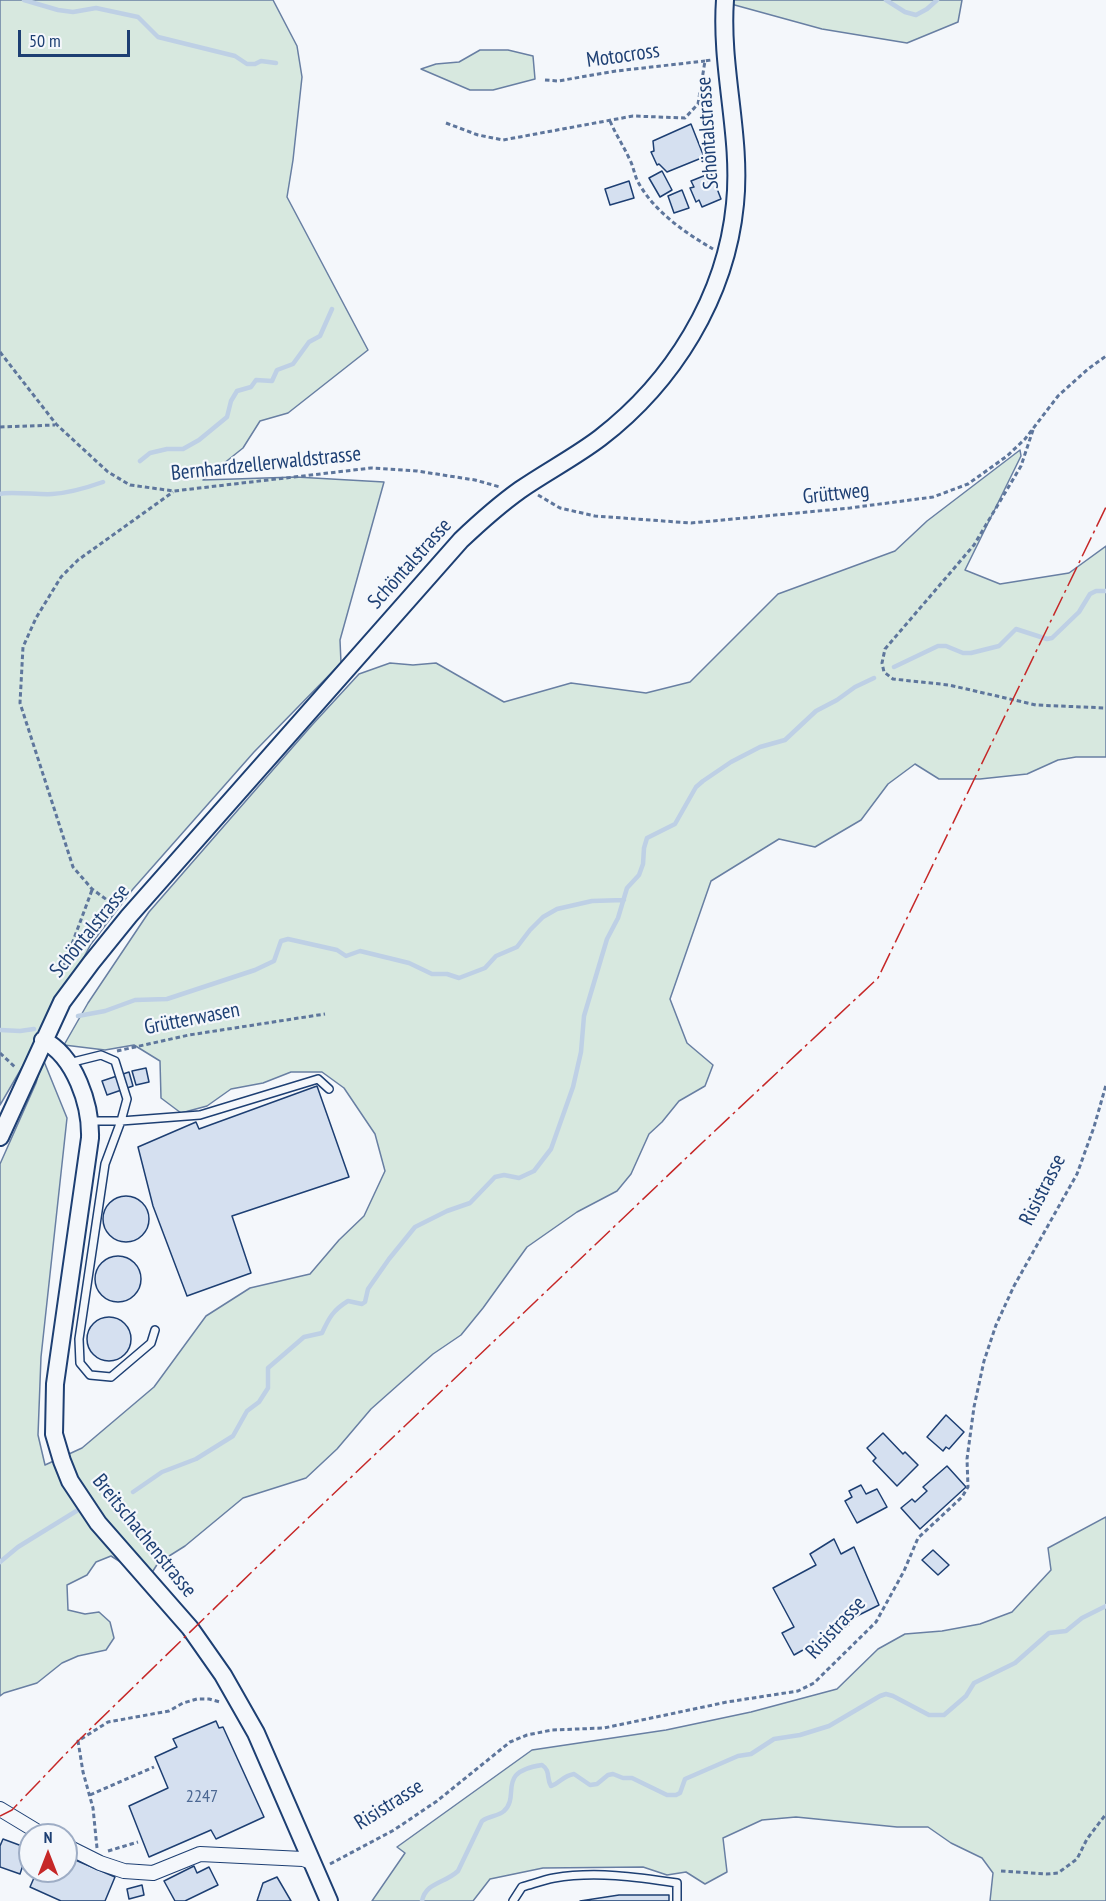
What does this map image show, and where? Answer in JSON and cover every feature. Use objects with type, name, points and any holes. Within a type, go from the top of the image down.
[{"type":"street","name":"Schöntalstrasse","points":[[0,1137],[62,1002],[129,916],[454,547],[485,517],[520,490],[599,439],[632,412],[659,384],[693,335],[712,292],[725,254],[735,205],[736,153],[725,59],[725,0]]},
{"type":"street","name":"Breitschachenstrasse","points":[[43,1040],[57,1050],[68,1064],[86,1099],[91,1121],[55,1384],[54,1434],[70,1481],[98,1523],[190,1628],[223,1675],[256,1733],[318,1865],[329,1901]]},
{"type":"street","points":[[0,1809],[23,1823]]},
{"type":"street","points":[[78,1852],[124,1871],[153,1873],[200,1854],[303,1859],[318,1865]]},
{"type":"lane","points":[[68,1064],[74,1060],[101,1054],[115,1061],[127,1099],[105,1164],[79,1339],[80,1363],[90,1375],[111,1377],[151,1343],[155,1330]]},
{"type":"lane","points":[[91,1121],[201,1115],[318,1079],[329,1089]]},
{"type":"lane","points":[[513,1901],[522,1887],[555,1878],[601,1875],[632,1876],[677,1883],[677,1901]]},
{"type":"path","name":"Motocross","points":[[545,80],[558,81],[616,71],[725,59]]},
{"type":"path","points":[[446,123],[478,135],[503,140],[633,116],[685,118],[698,104],[705,61]]},
{"type":"path","points":[[610,121],[629,158],[637,180],[651,202],[680,228],[719,253],[725,254]]},
{"type":"path","name":"Bernhardzellerwaldstrasse","points":[[0,352],[56,424],[108,472],[130,485],[174,491],[371,468],[417,471],[475,480],[510,490],[520,490]]},
{"type":"path","name":"Grüttweg","points":[[520,490],[531,492],[560,508],[595,516],[670,522],[729,521],[933,497],[968,484],[1007,456],[1025,440],[1058,396],[1106,356]]},
{"type":"path","points":[[0,428],[56,424]]},
{"type":"path","points":[[1034,428],[1021,466],[974,546],[885,649],[882,663],[884,672],[893,680],[949,685],[1036,705],[1106,708]]},
{"type":"path","points":[[129,916],[92,889],[73,867],[20,703],[23,646],[36,618],[61,577],[78,560],[174,491]]},
{"type":"path","points":[[58,981],[92,889]]},
{"type":"path","name":"Grütterwasen","points":[[101,1054],[189,1035],[325,1014]]},
{"type":"path","points":[[0,1053],[27,1076]]},
{"type":"path","name":"Risistrasse","points":[[318,1865],[394,1830],[437,1801],[510,1742],[527,1735],[552,1730],[604,1728],[727,1702],[798,1690],[814,1683],[876,1622],[904,1571],[918,1538],[962,1497],[968,1487],[967,1459],[974,1407],[984,1361],[996,1325],[1014,1286],[1077,1173],[1094,1127],[1106,1084]]},
{"type":"path","points":[[138,1842],[98,1854],[90,1795],[83,1772],[78,1741],[108,1722],[169,1711],[183,1703],[209,1699],[229,1705],[238,1701]]},
{"type":"path","points":[[90,1795],[154,1767]]},
{"type":"path","points":[[1001,1871],[1058,1873],[1077,1859],[1087,1839],[1106,1814]]},
{"type":"shaded area","points":[[0,0],[273,0],[297,46],[302,77],[287,197],[368,350],[288,413],[260,421],[243,448],[203,480],[296,477],[384,482],[340,640],[341,663],[254,752],[133,889],[91,944],[0,1105]]},
{"type":"shaded area","points":[[732,0],[962,0],[958,22],[907,43],[822,29],[731,4]]},
{"type":"shaded area","points":[[480,50],[508,50],[533,56],[535,79],[493,90],[470,90],[421,69],[436,64],[459,62]]},
{"type":"shaded area","points":[[1020,450],[1021,456],[965,570],[1000,584],[1069,573],[1106,546],[1106,757],[1076,757],[1058,760],[1027,774],[980,779],[939,779],[915,764],[888,784],[861,820],[815,847],[779,839],[711,881],[670,999],[687,1043],[713,1065],[705,1086],[679,1101],[649,1134],[631,1174],[617,1191],[577,1212],[527,1247],[461,1335],[433,1354],[371,1409],[337,1449],[306,1478],[243,1498],[185,1546],[158,1563],[148,1579],[111,1556],[96,1562],[87,1575],[67,1585],[68,1610],[85,1614],[99,1612],[110,1622],[114,1638],[106,1650],[78,1656],[62,1663],[37,1683],[0,1696],[0,1164],[36,1083],[43,1059],[67,1118],[41,1357],[38,1435],[45,1465],[82,1448],[154,1387],[206,1316],[250,1288],[310,1274],[339,1240],[364,1216],[385,1171],[375,1134],[344,1088],[322,1072],[291,1072],[263,1083],[231,1089],[207,1106],[181,1113],[161,1098],[160,1061],[134,1045],[105,1050],[64,1045],[88,1003],[149,912],[359,674],[390,663],[413,665],[436,663],[504,702],[571,683],[646,693],[690,682],[778,594],[895,551],[927,521]]},
{"type":"shaded area","points":[[1106,1517],[1106,1901],[990,1901],[993,1873],[982,1858],[951,1843],[928,1827],[897,1827],[796,1817],[762,1820],[723,1838],[727,1872],[705,1884],[686,1872],[667,1875],[643,1867],[543,1868],[490,1879],[473,1901],[372,1901],[405,1853],[397,1847],[532,1750],[666,1730],[751,1712],[837,1689],[878,1649],[905,1634],[942,1631],[980,1624],[1012,1612],[1051,1570],[1048,1548]]},
{"type":"building","points":[[691,124],[704,157],[667,172],[659,164],[657,165],[651,152],[654,151],[653,141]]},
{"type":"building","points":[[662,171],[672,190],[660,197],[649,178]]},
{"type":"building","points":[[711,173],[721,199],[702,207],[699,200],[696,202],[690,188],[694,187],[691,181]]},
{"type":"building","points":[[629,181],[634,198],[610,205],[605,189]]},
{"type":"building","points":[[682,190],[689,208],[674,213],[668,196]]},
{"type":"building","points":[[146,1068],[149,1082],[136,1085],[132,1071]]},
{"type":"building","points":[[129,1072],[133,1086],[107,1095],[102,1081]]},
{"type":"building","points":[[317,1086],[349,1177],[232,1216],[251,1273],[187,1296],[153,1206],[138,1147],[196,1122],[199,1129]]},
{"type":"building","points":[[126,1196],[142,1203],[149,1219],[142,1235],[126,1242],[110,1235],[103,1219],[110,1203]]},
{"type":"building","points":[[123,1256],[135,1262],[140,1270],[140,1288],[135,1296],[127,1301],[113,1302],[105,1299],[98,1292],[95,1274],[98,1266],[105,1259]]},
{"type":"building","points":[[109,1317],[118,1318],[125,1323],[130,1330],[130,1348],[125,1355],[118,1360],[109,1361],[100,1360],[93,1355],[88,1348],[87,1339],[88,1330],[93,1323],[100,1318]]},
{"type":"building","points":[[946,1415],[964,1432],[949,1449],[946,1447],[943,1451],[927,1437]]},
{"type":"building","points":[[883,1433],[903,1454],[905,1452],[918,1465],[897,1486],[873,1461],[876,1458],[867,1448]]},
{"type":"building","points":[[947,1466],[966,1487],[920,1529],[901,1508],[912,1499],[915,1502],[927,1491],[923,1487]]},
{"type":"building","points":[[861,1485],[866,1494],[877,1489],[887,1507],[857,1523],[845,1501],[852,1497],[849,1491]]},
{"type":"building","points":[[834,1539],[841,1554],[854,1547],[879,1605],[847,1621],[849,1625],[828,1636],[831,1642],[814,1650],[812,1645],[794,1655],[782,1633],[794,1627],[773,1588],[816,1565],[810,1554]]},
{"type":"building","points":[[933,1550],[949,1565],[938,1575],[922,1560]]},
{"type":"building","points":[[216,1721],[219,1728],[223,1727],[264,1817],[216,1839],[211,1830],[149,1857],[129,1806],[168,1788],[155,1757],[177,1747],[173,1739]]},
{"type":"building","points":[[3,1839],[18,1845],[18,1873],[0,1867],[0,1846]]},
{"type":"building","points":[[78,1861],[115,1877],[105,1901],[61,1901],[30,1887],[32,1883],[78,1883]]},
{"type":"building","points":[[194,1866],[197,1873],[209,1867],[218,1885],[185,1901],[175,1901],[164,1881]]},
{"type":"building","points":[[277,1877],[291,1901],[257,1901],[263,1883]]},
{"type":"building","points":[[142,1885],[144,1895],[129,1899],[127,1889]]},
{"type":"building","points":[[619,1895],[669,1895],[669,1901],[580,1901]]},
{"type":"waterway","points":[[24,0],[58,10],[73,12],[96,8],[138,17],[158,37],[235,56],[247,64],[261,61],[276,63]]},
{"type":"waterway","points":[[886,0],[905,12],[916,15],[937,0]]},
{"type":"waterway","points":[[140,461],[150,453],[167,449],[183,449],[199,440],[227,417],[231,401],[237,391],[251,387],[256,380],[272,381],[277,370],[293,364],[309,342],[320,336],[332,309]]},
{"type":"waterway","points":[[0,494],[59,493],[103,482]]},
{"type":"waterway","points":[[894,667],[938,646],[946,646],[963,653],[999,646],[1016,629],[1047,639],[1052,638],[1079,612],[1090,594],[1096,591],[1106,591]]},
{"type":"waterway","points":[[133,1492],[162,1472],[196,1459],[233,1436],[247,1411],[259,1402],[268,1388],[268,1368],[304,1337],[322,1333],[332,1315],[343,1304],[348,1301],[362,1304],[365,1302],[368,1289],[415,1227],[447,1211],[470,1203],[495,1177],[504,1175],[519,1178],[534,1171],[551,1149],[573,1087],[581,1052],[584,1016],[607,939],[618,918],[627,888],[639,875],[643,864],[647,838],[675,824],[696,787],[703,781],[731,762],[760,747],[785,740],[816,711],[874,678]]},
{"type":"waterway","points":[[78,1016],[105,1011],[135,1000],[167,999],[255,970],[274,961],[281,941],[288,939],[337,950],[346,956],[360,951],[409,963],[432,974],[447,974],[459,978],[485,968],[496,956],[517,947],[543,917],[557,909],[592,901],[624,900]]},
{"type":"waterway","points":[[0,1030],[34,1029]]},
{"type":"waterway","points":[[0,1562],[18,1547],[78,1510]]},
{"type":"waterway","points":[[422,1901],[427,1890],[458,1871],[482,1821],[504,1811],[509,1805],[514,1778],[528,1768],[542,1765],[551,1786],[574,1774],[590,1785],[597,1784],[608,1775],[613,1774],[623,1778],[632,1778],[667,1795],[676,1795],[680,1793],[685,1779],[738,1756],[751,1754],[774,1739],[800,1735],[829,1726],[886,1694],[929,1715],[944,1715],[966,1696],[974,1683],[1015,1663],[1049,1633],[1066,1631],[1082,1618],[1106,1606]]},
{"type":"power","points":[[0,1816],[12,1810],[78,1741],[261,1563],[878,978],[1106,507]]}]
